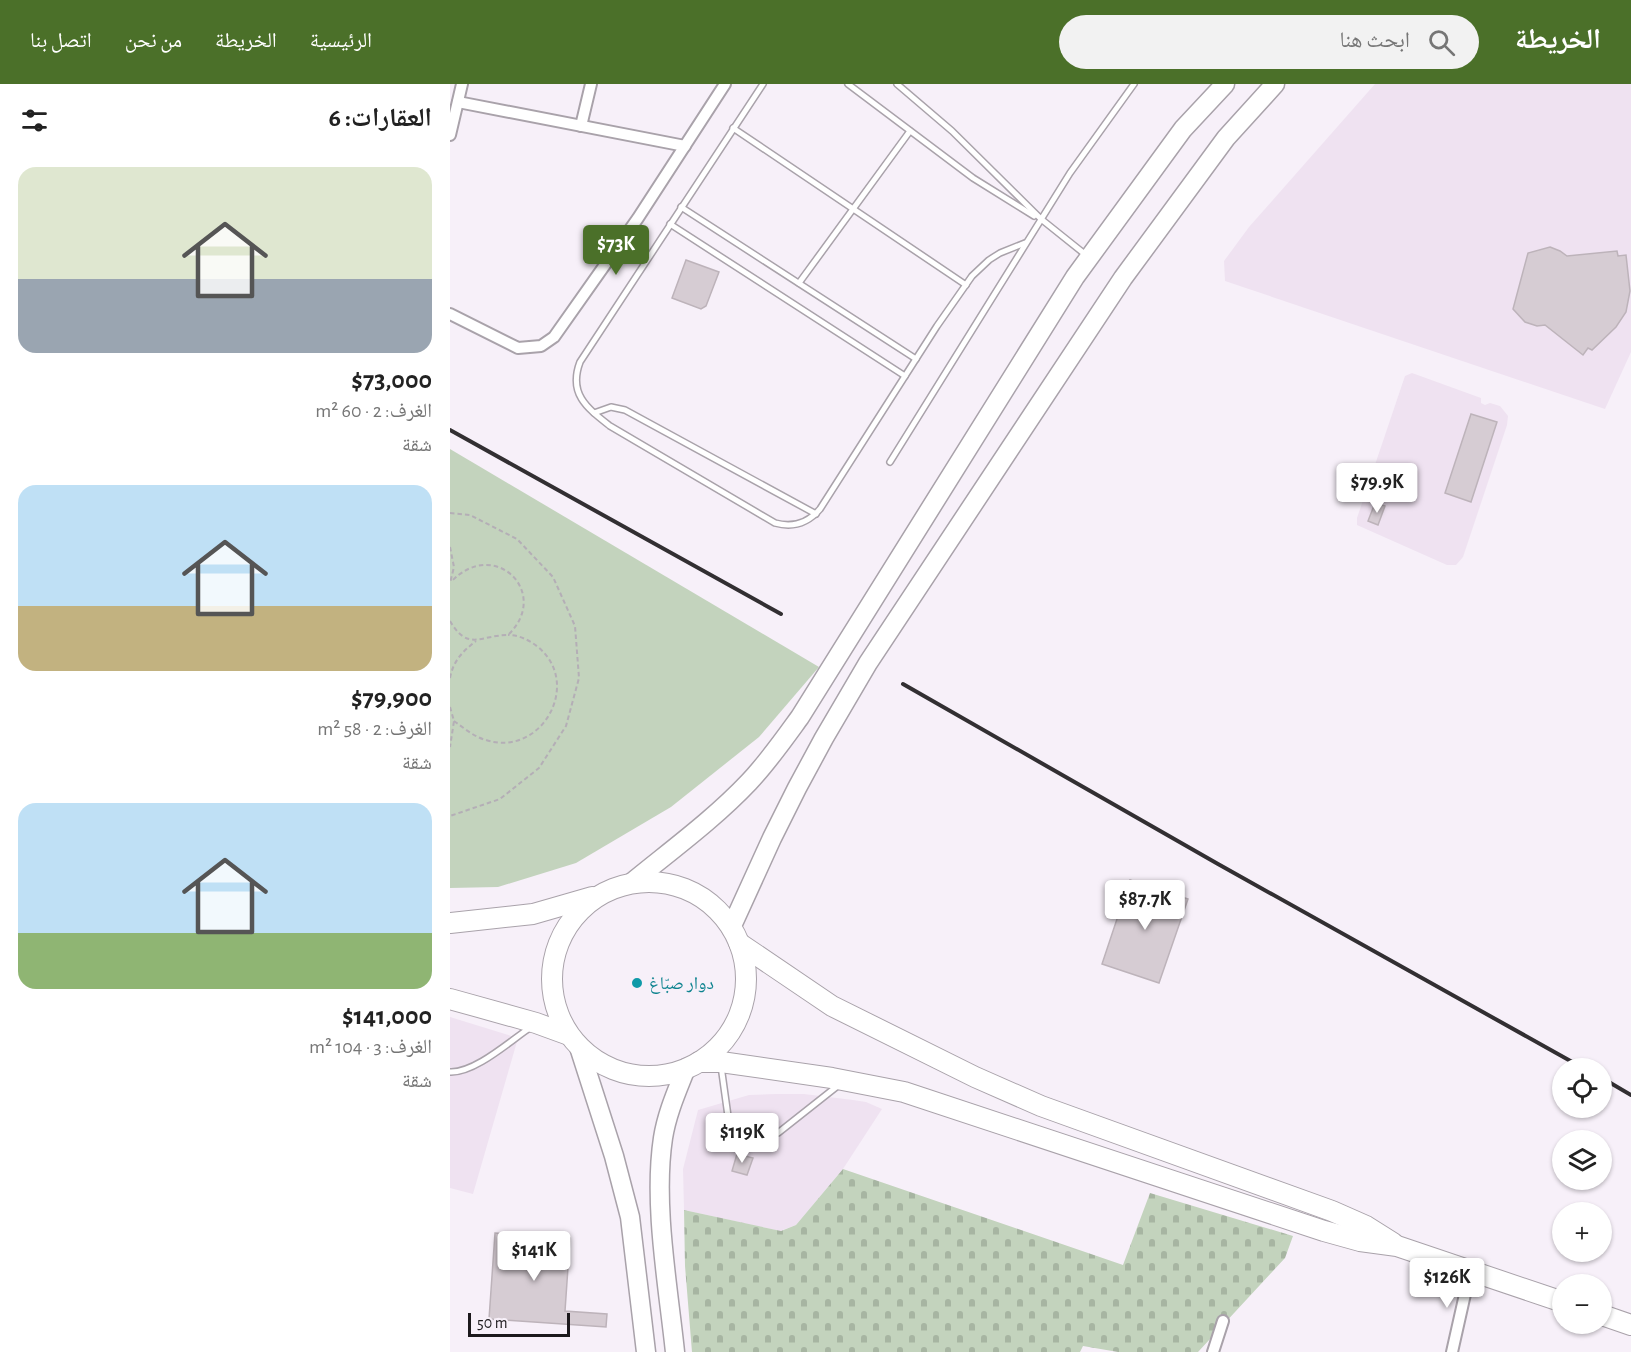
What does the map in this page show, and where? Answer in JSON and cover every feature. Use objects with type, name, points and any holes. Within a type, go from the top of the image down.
[{"type":"highway","points":[[450,922],[533,914],[630,884],[660,882],[688,890],[712,906],[735,936],[832,1006],[975,1077],[1041,1106],[1332,1211],[1366,1226],[1397,1246]]},
{"type":"highway","points":[[574,1041],[561,1021],[554,998],[552,974],[554,958],[559,943],[575,915],[600,895]]},
{"type":"highway","points":[[693,1065],[724,1039],[741,1010],[745,976],[735,936]]},
{"type":"highway","points":[[450,999],[536,1023],[574,1041],[602,1064],[629,1074],[658,1076],[693,1065],[721,1062],[846,1080],[904,1092],[1342,1237],[1397,1246],[1552,1298]]},
{"type":"highway","points":[[1612,1319],[1631,1325]]},
{"type":"main road","points":[[630,884],[713,816],[749,782],[800,717],[1075,277],[1183,129],[1225,84]]},
{"type":"main road","points":[[735,936],[772,838],[824,738],[868,663],[1123,278],[1226,138],[1275,84]]},
{"type":"main road","points":[[574,1041],[614,1156],[630,1217],[646,1352]]},
{"type":"main road","points":[[675,1352],[659,1187],[664,1136],[670,1109],[693,1065]]},
{"type":"street","points":[[450,135],[462,84]]},
{"type":"street","points":[[580,126],[591,84]]},
{"type":"street","points":[[450,314],[518,348],[533,348],[548,342],[560,332],[725,84]]},
{"type":"street","points":[[458,102],[685,146]]},
{"type":"street","points":[[1452,1352],[1470,1272]]},
{"type":"street","points":[[1213,1352],[1223,1321]]},
{"type":"lane","points":[[763,84],[580,362],[576,375],[578,390],[584,403],[610,426],[775,523],[798,524],[816,514],[966,285],[989,260],[1025,243]]},
{"type":"lane","points":[[849,84],[973,178],[1041,219]]},
{"type":"lane","points":[[897,84],[952,131],[1041,219],[1089,258]]},
{"type":"lane","points":[[890,462],[1025,243],[1096,134],[1134,84]]},
{"type":"lane","points":[[733,128],[966,285]]},
{"type":"lane","points":[[799,283],[910,131]]},
{"type":"lane","points":[[681,207],[916,359]]},
{"type":"lane","points":[[670,224],[905,376]]},
{"type":"lane","points":[[594,413],[610,407],[626,410],[816,514]]},
{"type":"lane","points":[[450,1072],[459,1072],[475,1065],[536,1023]]},
{"type":"lane","points":[[721,1062],[728,1116],[739,1128],[761,1135],[778,1133],[846,1080]]},
{"type":"path","points":[[450,513],[470,515],[517,539],[553,577],[574,626],[579,678],[566,726],[539,768],[500,799],[450,816]]},
{"type":"path","points":[[450,547],[454,567],[451,582]]},
{"type":"path","points":[[451,582],[468,568],[480,564],[506,569],[522,589],[525,602],[523,615],[517,627],[508,634]]},
{"type":"path","points":[[450,621],[459,633],[476,641]]},
{"type":"path","points":[[450,678],[452,668],[462,653],[476,641],[493,635],[508,634],[529,640],[543,652],[553,668],[557,686],[555,703],[548,719],[536,732],[520,740],[503,743],[486,740],[454,721]]},
{"type":"path","points":[[450,707],[454,721],[450,747]]},
{"type":"shaded area","points":[[1375,84],[1631,84],[1631,352],[1605,409],[1225,281],[1224,261],[1249,227]]},
{"type":"shaded area","points":[[1412,373],[1481,398],[1481,403],[1485,405],[1490,403],[1500,406],[1508,416],[1463,557],[1456,565],[1447,565],[1357,525],[1357,518],[1405,376]]},
{"type":"shaded area","points":[[450,1017],[518,1038],[473,1194],[450,1188]]},
{"type":"shaded area","points":[[804,1094],[853,1100],[866,1102],[882,1109],[843,1169],[796,1225],[780,1231],[684,1210],[683,1169],[698,1110],[749,1095]]},
{"type":"green space","points":[[450,449],[819,667],[759,737],[671,807],[576,863],[498,887],[450,888]]},
{"type":"green space","points":[[843,1169],[1123,1265],[1150,1193],[1293,1236],[1285,1258],[1198,1352],[1118,1352],[1083,1346],[1080,1352],[692,1352],[685,1266],[684,1210],[781,1231],[796,1225]]},
{"type":"building","points":[[1550,247],[1567,256],[1617,251],[1618,256],[1626,255],[1630,291],[1626,312],[1616,327],[1592,350],[1588,348],[1583,355],[1545,325],[1537,326],[1525,322],[1513,309],[1528,253]]},
{"type":"building","points":[[686,260],[719,272],[706,306],[701,309],[672,298]]},
{"type":"building","points":[[1471,414],[1497,422],[1471,502],[1445,493]]},
{"type":"building","points":[[1375,503],[1385,506],[1378,525],[1368,521]]},
{"type":"building","points":[[1130,880],[1188,899],[1159,983],[1102,964]]},
{"type":"building","points":[[737,1154],[753,1158],[747,1175],[732,1171]]},
{"type":"building","points":[[495,1233],[570,1238],[565,1311],[607,1314],[606,1327],[489,1319]]},
{"type":"railway","points":[[450,430],[781,614]]},
{"type":"railway","points":[[903,684],[1218,864],[1565,1058]]},
{"type":"railway","points":[[1612,1084],[1631,1095]]},
{"type":"place","name":"دوار صبّاغ","points":[[637,983]]}]
